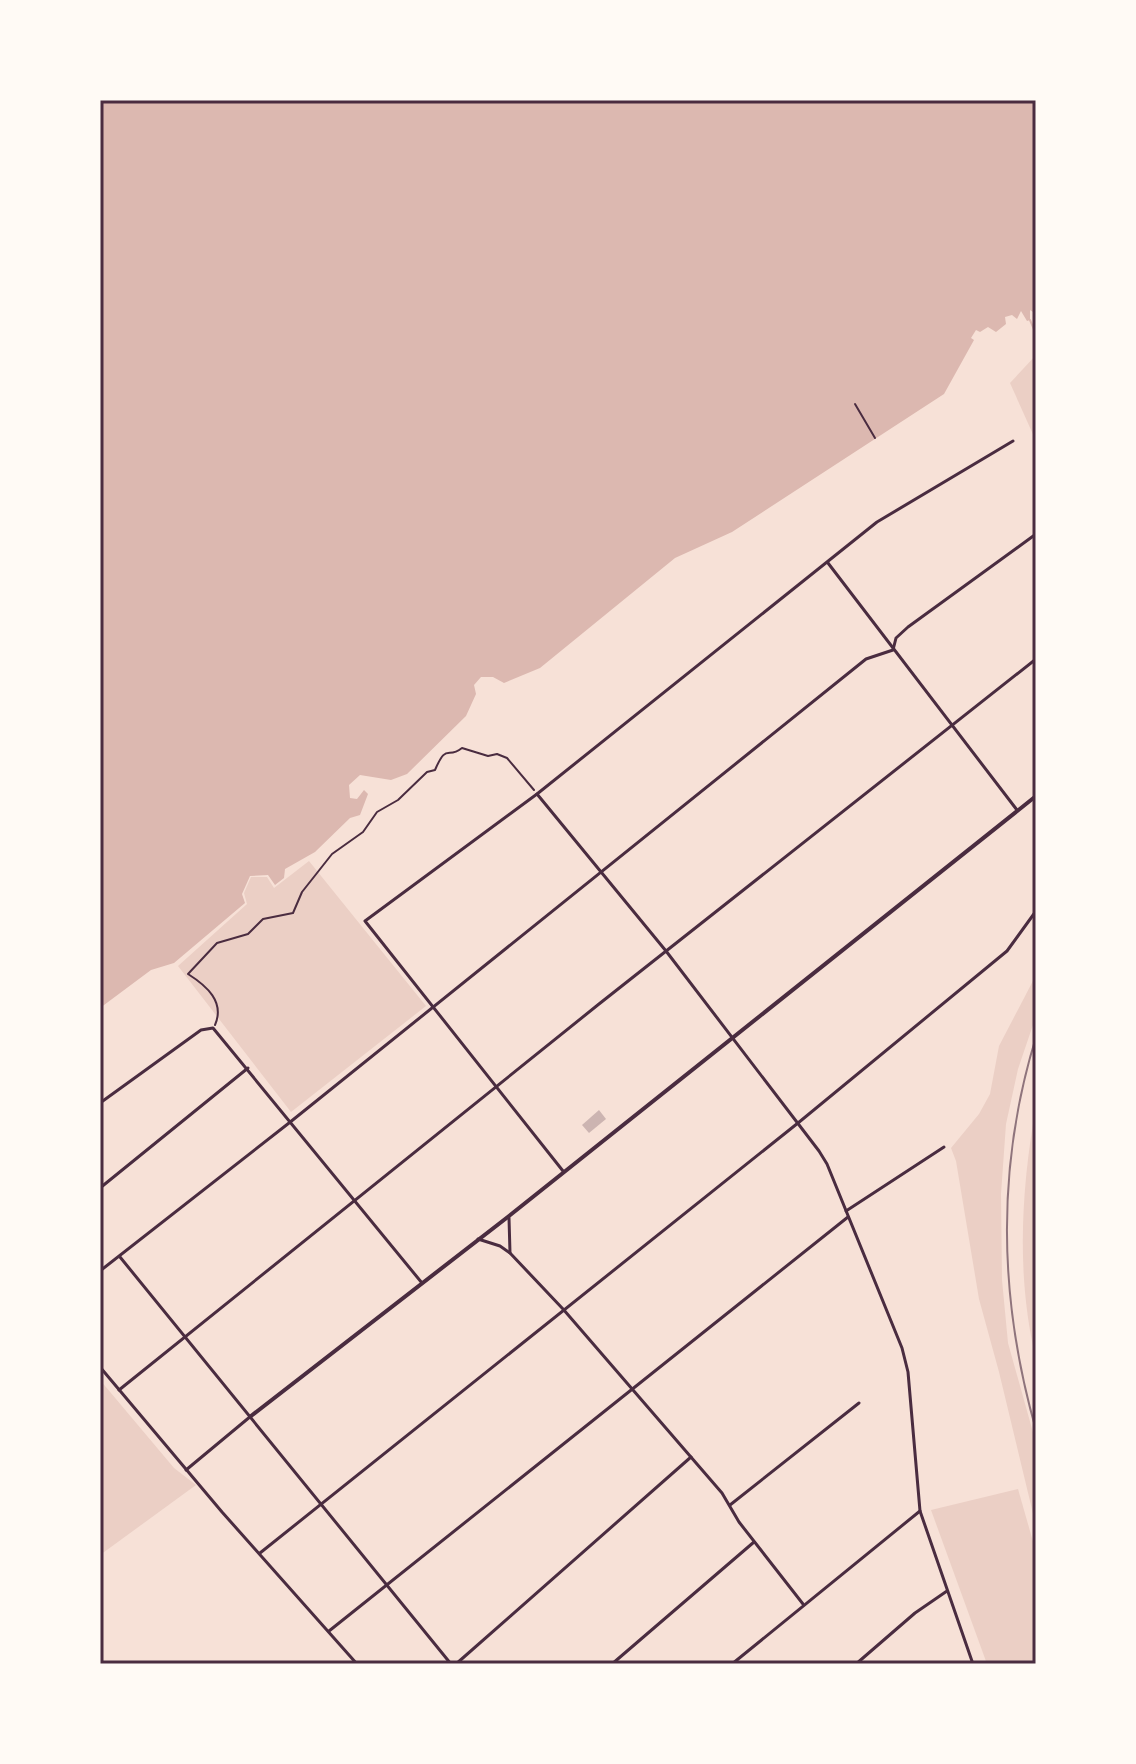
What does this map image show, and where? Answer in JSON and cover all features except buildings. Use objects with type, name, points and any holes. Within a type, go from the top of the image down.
[{"type":"street","points":[[563,1171],[434,1006],[366,926],[367,919],[537,794],[877,522],[1013,441]]},
{"type":"street","points":[[893,650],[896,638],[908,627],[1036,534]]},
{"type":"street","points":[[828,563],[1017,810]]},
{"type":"street","points":[[100,1271],[866,659],[893,650]]},
{"type":"street","points":[[119,1390],[352,1201],[1036,659]]},
{"type":"street","points":[[537,794],[666,951],[827,1164],[906,1364],[920,1511],[973,1664]]},
{"type":"street","points":[[186,1470],[1036,796]]},
{"type":"street","points":[[260,1553],[798,1123],[1007,951],[1036,911]]},
{"type":"street","points":[[100,1103],[201,1030],[213,1028],[422,1283]]},
{"type":"street","points":[[100,1188],[248,1068]]},
{"type":"street","points":[[846,1211],[944,1147]]},
{"type":"street","points":[[509,1216],[510,1253]]},
{"type":"street","points":[[329,1631],[848,1217]]},
{"type":"street","points":[[478,1239],[500,1246],[510,1253],[563,1309],[722,1493],[754,1542],[803,1604]]},
{"type":"street","points":[[119,1256],[453,1664],[691,1457]]},
{"type":"street","points":[[100,1367],[357,1664]]},
{"type":"street","points":[[730,1506],[859,1403]]},
{"type":"street","points":[[732,1664],[920,1511]]},
{"type":"street","points":[[612,1664],[754,1542]]},
{"type":"street","points":[[856,1664],[915,1613],[947,1591]]},
{"type":"path","points":[[855,404],[875,438]]},
{"type":"path","points":[[213,1028],[220,1013],[218,1006],[208,989],[188,974],[193,968],[217,943],[248,934],[263,919],[293,913],[302,892],[332,854],[363,832],[377,812],[398,800],[427,772],[435,770],[438,758],[462,748],[478,754],[497,754],[507,758],[537,794]]},
{"type":"shaded area","points":[[100,100],[1036,100],[1036,314],[1030,310],[1030,320],[1027,321],[1021,311],[1017,319],[1012,315],[1005,317],[1006,324],[996,332],[988,327],[980,332],[976,330],[971,338],[974,340],[944,394],[732,532],[675,558],[540,668],[504,683],[493,677],[481,677],[474,685],[476,694],[466,716],[407,774],[391,780],[360,775],[349,785],[350,798],[357,799],[364,790],[368,794],[360,815],[350,818],[315,852],[285,869],[284,878],[275,885],[268,875],[250,876],[242,894],[245,903],[174,963],[151,970],[100,1008]]},
{"type":"shaded area","points":[[1036,355],[1036,441],[1010,383]]},
{"type":"shaded area","points":[[309,861],[426,1006],[291,1112],[178,966],[247,904],[244,893],[251,877],[267,877],[274,888]]},
{"type":"shaded area","points":[[1036,975],[1036,1016],[1018,1069],[1006,1124],[1001,1194],[1002,1280],[1008,1343],[1036,1443],[1036,1526],[979,1299],[956,1161],[951,1148],[979,1114],[990,1094],[999,1046]]},
{"type":"shaded area","points":[[1036,1107],[1036,1359],[1025,1297],[1023,1233],[1027,1169]]},
{"type":"shaded area","points":[[100,1380],[174,1468],[196,1485],[100,1555]]},
{"type":"shaded area","points":[[1018,1489],[1036,1552],[1036,1664],[987,1664],[931,1510]]},
{"type":"waterway","points":[[1030,320],[1036,334]]},
{"type":"railway","points":[[1036,1037],[1014,1135],[1007,1234],[1015,1332],[1036,1430]]}]
